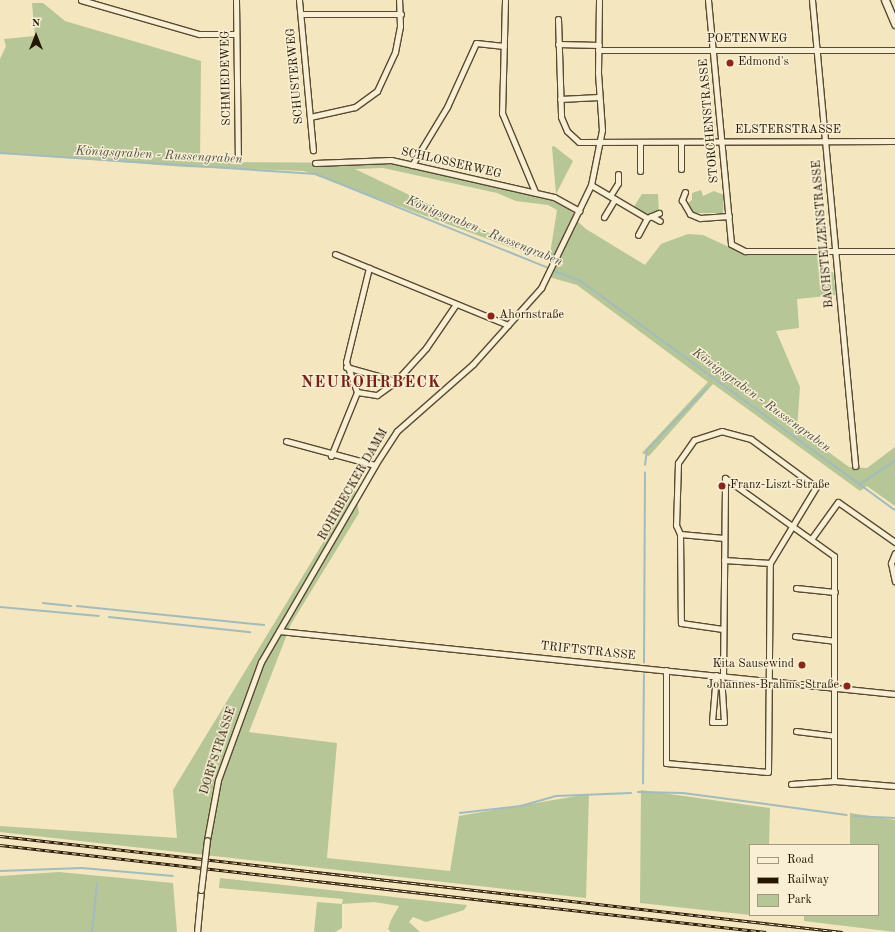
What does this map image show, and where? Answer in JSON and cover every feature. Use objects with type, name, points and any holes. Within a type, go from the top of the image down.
[{"type":"street","points":[[81,0],[199,34],[236,34]]},
{"type":"street","name":"SCHMIEDEWEG","points":[[236,0],[238,157]]},
{"type":"street","name":"SCHUSTERWEG","points":[[299,0],[313,150]]},
{"type":"street","points":[[310,117],[355,107],[377,91],[391,67],[401,14],[399,0]]},
{"type":"street","points":[[505,0],[502,113],[535,192]]},
{"type":"street","name":"ROHRBECKER DAMM","points":[[279,631],[397,431],[473,364],[508,325],[550,272],[591,186],[601,142],[599,97],[599,0]]},
{"type":"street","name":"STORCHENSTRASSE","points":[[708,0],[721,141],[734,247],[745,251],[836,251]]},
{"type":"street","name":"BACHSTELZENSTRASSE","points":[[812,0],[855,466]]},
{"type":"street","points":[[884,0],[895,24]]},
{"type":"street","points":[[301,14],[401,14]]},
{"type":"street","name":"ELSTERSTRASSE","points":[[558,19],[561,117],[570,135],[578,142],[895,141]]},
{"type":"street","points":[[412,166],[448,106],[476,43],[504,46]]},
{"type":"street","name":"POETENWEG","points":[[558,44],[599,47],[713,50],[895,50]]},
{"type":"street","points":[[560,99],[599,97]]},
{"type":"street","points":[[640,142],[640,170]]},
{"type":"street","points":[[681,142],[682,169]]},
{"type":"street","name":"SCHLOSSERWEG","points":[[314,163],[391,160],[412,166],[554,197],[578,212]]},
{"type":"street","points":[[604,217],[618,183],[618,174]]},
{"type":"street","points":[[591,186],[649,217],[660,221]]},
{"type":"street","points":[[685,192],[682,200],[690,214],[700,218],[729,216]]},
{"type":"street","points":[[638,235],[649,217],[659,214]]},
{"type":"street","points":[[836,251],[895,251]]},
{"type":"street","points":[[335,254],[508,325]]},
{"type":"street","points":[[331,456],[357,392],[346,367],[369,268]]},
{"type":"street","points":[[357,392],[377,395],[396,381],[426,348],[456,304]]},
{"type":"street","points":[[346,367],[396,381]]},
{"type":"street","points":[[666,670],[666,763],[739,772],[769,769],[770,563],[816,486],[741,434],[722,431],[704,434],[686,447],[678,463],[676,525],[680,534],[681,623],[723,629]]},
{"type":"street","points":[[286,442],[331,456],[375,466]]},
{"type":"street","points":[[718,701],[723,629],[725,478],[834,554],[834,781]]},
{"type":"street","points":[[812,538],[838,502],[895,542]]},
{"type":"street","points":[[680,534],[724,538]]},
{"type":"street","points":[[895,553],[891,563],[895,582]]},
{"type":"street","points":[[724,560],[770,563]]},
{"type":"street","points":[[796,588],[835,592]]},
{"type":"street","name":"TRIFTSTRASSE","points":[[279,631],[895,694]]},
{"type":"street","name":"DORFSTRASSE","points":[[197,932],[207,840],[221,769],[255,677],[279,631]]},
{"type":"street","points":[[795,636],[834,641]]},
{"type":"street","points":[[796,730],[834,736]]},
{"type":"street","points":[[791,784],[834,781],[895,786]]},
{"type":"green space","points":[[32,3],[43,3],[65,21],[201,61],[200,162],[388,163],[554,199],[576,215],[576,220],[586,229],[645,265],[661,244],[688,234],[703,235],[742,253],[820,253],[821,273],[833,272],[836,295],[797,299],[799,328],[776,331],[800,387],[797,429],[849,467],[867,468],[895,447],[895,506],[867,486],[860,491],[713,384],[649,456],[642,453],[708,382],[577,285],[549,277],[556,264],[550,254],[557,210],[548,205],[516,201],[497,193],[383,168],[355,169],[550,262],[304,171],[185,167],[0,153],[0,59],[6,46],[4,39],[35,36]]},
{"type":"green space","points":[[554,146],[573,161],[556,194],[552,147]]},
{"type":"green space","points":[[701,190],[703,196],[714,191],[724,195],[723,213],[690,213],[687,204],[692,200],[692,193]]},
{"type":"green space","points":[[642,194],[658,194],[659,212],[648,216],[633,208]]},
{"type":"green space","points":[[355,490],[359,513],[291,624],[249,732],[337,743],[327,858],[450,871],[459,816],[589,794],[586,898],[0,832],[0,826],[177,838],[173,790]]},
{"type":"green space","points":[[641,790],[770,808],[769,844],[749,844],[749,915],[640,903]]},
{"type":"green space","points":[[850,813],[895,820],[895,932],[804,921],[804,916],[879,916],[879,844],[850,844]]},
{"type":"green space","points":[[59,872],[173,883],[177,932],[0,932],[0,876]]},
{"type":"green space","points":[[220,878],[467,905],[464,910],[426,922],[413,917],[409,922],[420,932],[391,932],[388,929],[399,906],[374,902],[342,904],[343,899],[219,888]]},
{"type":"green space","points":[[317,902],[342,904],[342,928],[335,932],[314,932]]},
{"type":"waterway","name":"Königsgraben - Russengraben","points":[[0,153],[316,174],[549,268]]},
{"type":"waterway","name":"Königsgraben - Russengraben","points":[[552,270],[581,281],[895,510]]},
{"type":"waterway","points":[[645,465],[647,450],[707,388]]},
{"type":"waterway","name":"Königsgraben - Russengraben","points":[[860,484],[895,461]]},
{"type":"waterway","points":[[644,663],[645,473]]},
{"type":"waterway","points":[[43,603],[71,606]]},
{"type":"waterway","points":[[77,606],[264,625]]},
{"type":"waterway","points":[[0,607],[99,616]]},
{"type":"waterway","points":[[109,617],[250,632]]},
{"type":"waterway","points":[[643,784],[644,675]]},
{"type":"waterway","points":[[638,792],[683,793],[847,815]]},
{"type":"waterway","points":[[460,813],[521,806],[556,796],[631,793]]},
{"type":"waterway","points":[[853,816],[895,818]]},
{"type":"waterway","points":[[0,871],[82,868],[173,876]]},
{"type":"waterway","points":[[92,932],[97,884]]},
{"type":"railway","points":[[0,836],[843,932]]},
{"type":"railway","points":[[0,845],[766,932]]},
{"type":"place","name":"Edmond's","points":[[730,63]]},
{"type":"place","name":"Ahornstraße","points":[[491,316]]},
{"type":"place","name":"Franz-Liszt-Straße","points":[[722,486]]},
{"type":"place","name":"Kita Sausewind","points":[[802,665]]},
{"type":"place","name":"Johannes-Brahms-Straße","points":[[847,686]]},
{"type":"district","name":"NEUROHRBECK","points":[[371,383]]}]
